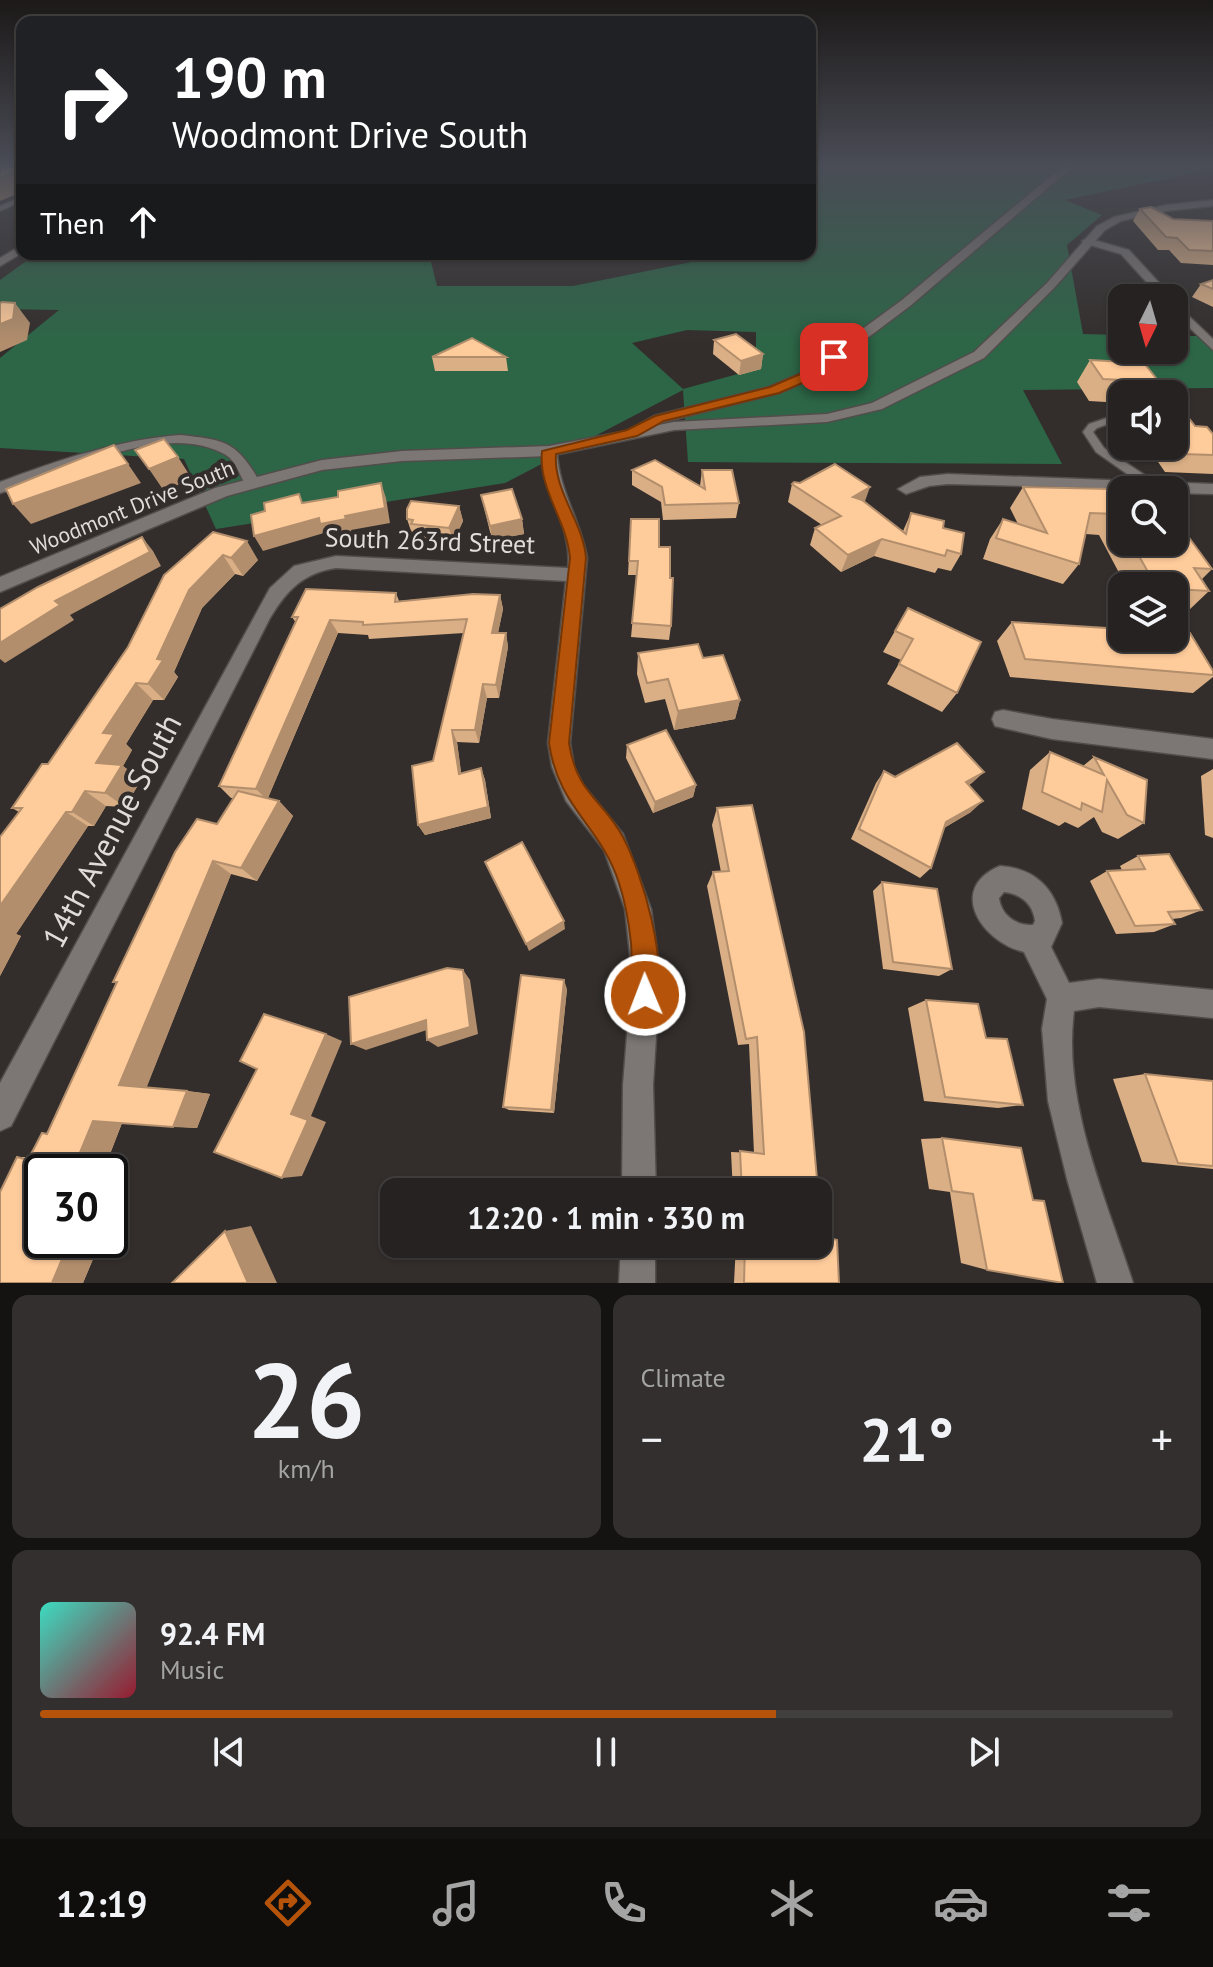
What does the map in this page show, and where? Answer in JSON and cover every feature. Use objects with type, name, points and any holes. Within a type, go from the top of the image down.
[{"type":"street","points":[[632,433],[659,419],[774,390],[809,375],[906,303],[1000,224]]},
{"type":"street","name":"Woodmont Drive South","points":[[0,585],[191,503],[252,482],[356,460],[549,451],[632,433],[712,423],[827,418],[877,406],[979,355],[1051,285],[1087,241],[1111,224]]},
{"type":"street","points":[[1087,241],[1125,252],[1154,284]]},
{"type":"street","points":[[1188,320],[1213,346]]},
{"type":"street","points":[[0,488],[97,452],[145,442],[177,441],[213,444],[235,453],[252,482]]},
{"type":"street","points":[[549,451],[547,472],[577,542],[577,575],[559,743],[563,767],[574,793],[614,843],[638,909],[646,973],[638,1085],[639,1178]]},
{"type":"street","points":[[906,489],[926,481],[948,479],[1108,485]]},
{"type":"street","points":[[1188,488],[1213,489]]},
{"type":"street","name":"South 263rd Street","points":[[285,579],[308,566],[336,562],[577,575]]},
{"type":"street","name":"14th Avenue South","points":[[0,1115],[262,615],[285,579]]},
{"type":"street","points":[[1003,719],[1052,729],[1213,749]]},
{"type":"street","points":[[1033,940],[1061,998],[1056,1017],[1060,1076],[1115,1283]]},
{"type":"street","points":[[1061,998],[1099,993],[1213,1004]]},
{"type":"street","points":[[637,1283],[638,1258]]},
{"type":"lane","points":[[1108,421],[1093,426],[1088,432],[1100,450],[1108,455]]},
{"type":"lane","points":[[1115,460],[1138,476]]},
{"type":"green space","points":[[816,224],[1092,224],[1067,245],[1083,334],[1108,335],[1108,364],[1188,364],[1188,336],[1202,336],[1213,347],[1213,388],[1188,388],[1188,380],[1108,380],[1108,389],[1023,390],[1062,464],[688,462],[683,390],[505,483],[216,529],[184,459],[0,448],[0,358],[59,310],[0,309],[0,280],[28,260],[430,260],[437,286],[573,286],[701,260],[816,260]],"holes":[[[687,330],[756,332],[756,369],[683,389],[632,343]]]},
{"type":"building","points":[[1154,224],[1213,224],[1213,251],[1189,250],[1177,238],[1166,237]]},
{"type":"building","points":[[1213,280],[1213,289],[1201,284]]},
{"type":"building","points":[[0,303],[15,303],[13,319],[0,324]]},
{"type":"building","points":[[736,334],[763,354],[741,361],[714,340]]},
{"type":"building","points":[[472,338],[506,357],[432,357]]},
{"type":"building","points":[[1090,360],[1108,361],[1108,364],[1145,364],[1157,380],[1122,380],[1103,379]]},
{"type":"building","points":[[1188,417],[1195,426],[1207,427],[1213,434],[1213,455],[1188,454]]},
{"type":"building","points":[[164,439],[178,457],[149,469],[135,450]]},
{"type":"building","points":[[114,445],[128,464],[13,504],[6,489]]},
{"type":"building","points":[[655,460],[705,489],[702,470],[732,470],[739,503],[665,505],[662,487],[632,470]]},
{"type":"building","points":[[835,464],[870,487],[853,497],[862,500],[906,534],[911,513],[944,521],[943,528],[964,533],[961,554],[947,550],[945,556],[882,539],[848,555],[815,528],[841,516],[792,484],[800,483]]},
{"type":"building","points":[[381,483],[385,508],[320,524],[319,518],[254,536],[251,515],[265,511],[264,503],[299,494],[302,503],[338,497],[338,491]]},
{"type":"building","points":[[1023,487],[1108,489],[1108,514],[1090,513],[1079,564],[996,538],[1003,519],[1047,533]]},
{"type":"building","points":[[512,489],[522,519],[490,526],[481,495]]},
{"type":"building","points":[[411,501],[459,506],[449,528],[411,524],[413,520],[407,519],[407,509]]},
{"type":"building","points":[[631,519],[659,519],[659,547],[670,547],[670,578],[673,578],[671,626],[632,623],[638,561],[629,561]]},
{"type":"building","points":[[213,532],[247,541],[231,558],[223,555],[189,590],[157,659],[163,660],[148,684],[136,683],[103,733],[114,734],[96,763],[122,765],[105,793],[85,791],[72,812],[66,812],[0,906],[0,837],[22,808],[12,808],[42,764],[48,764],[128,647],[164,575]]},
{"type":"building","points":[[1188,536],[1212,569],[1194,568],[1209,591],[1188,590],[1188,572],[1148,572],[1139,556],[1188,556]]},
{"type":"building","points":[[142,537],[150,552],[55,601],[60,605],[0,643],[0,609],[38,587]]},
{"type":"building","points":[[306,589],[396,593],[395,602],[473,594],[500,595],[492,633],[506,633],[496,685],[483,684],[475,730],[452,730],[459,774],[481,768],[488,807],[418,825],[412,766],[433,761],[467,619],[363,625],[363,622],[330,620],[256,789],[219,786],[298,617],[292,617]]},
{"type":"building","points":[[908,608],[981,642],[957,693],[899,664],[913,639],[895,631]]},
{"type":"building","points":[[1012,622],[1108,628],[1108,652],[1188,652],[1190,633],[1213,675],[1025,659]]},
{"type":"building","points":[[698,644],[703,658],[723,655],[740,700],[678,711],[668,679],[647,683],[638,653]]},
{"type":"building","points":[[666,730],[696,785],[655,802],[627,745]]},
{"type":"building","points":[[957,743],[984,772],[966,782],[983,801],[946,822],[931,868],[859,829],[884,771],[895,777]]},
{"type":"building","points":[[1050,752],[1104,775],[1094,757],[1147,780],[1144,823],[1127,815],[1107,780],[1102,812],[1082,803],[1081,810],[1042,792]]},
{"type":"building","points":[[238,791],[279,801],[241,868],[213,861],[119,1085],[187,1091],[173,1127],[93,1121],[79,1154],[31,1154],[42,1133],[47,1134],[117,982],[113,982],[175,852],[197,819],[217,824]]},
{"type":"building","points":[[752,805],[804,1032],[817,1178],[741,1178],[740,1151],[764,1154],[757,1037],[746,1039],[713,872],[729,871],[717,808]]},
{"type":"building","points":[[522,842],[564,921],[526,944],[485,862]]},
{"type":"building","points":[[1169,854],[1202,910],[1168,912],[1175,924],[1135,926],[1107,871],[1145,869],[1138,856]]},
{"type":"building","points":[[882,882],[937,889],[952,969],[893,962]]},
{"type":"building","points":[[447,968],[463,970],[470,1027],[427,1040],[426,1020],[351,1044],[349,997]]},
{"type":"building","points":[[521,975],[564,980],[551,1110],[503,1107]]},
{"type":"building","points":[[926,1000],[978,1004],[986,1038],[1007,1039],[1023,1105],[945,1097]]},
{"type":"building","points":[[264,1014],[326,1034],[291,1114],[308,1120],[282,1178],[214,1152],[257,1069],[240,1061]]},
{"type":"building","points":[[1145,1074],[1213,1081],[1213,1166],[1178,1163]]},
{"type":"building","points":[[942,1138],[1021,1148],[1033,1200],[1044,1201],[1063,1283],[987,1270],[973,1194],[952,1191]]},
{"type":"building","points":[[17,1157],[24,1159],[24,1258],[62,1258],[52,1283],[0,1283],[0,1192]]},
{"type":"building","points":[[225,1231],[248,1283],[172,1283]]},
{"type":"building","points":[[832,1239],[837,1240],[839,1283],[744,1283],[745,1258],[832,1258]]},
{"type":"route","points":[[645,995],[643,942],[631,885],[614,843],[574,793],[563,767],[559,743],[578,558],[577,542],[547,472],[549,451],[632,433],[659,419],[774,390],[809,375],[834,357]]}]
